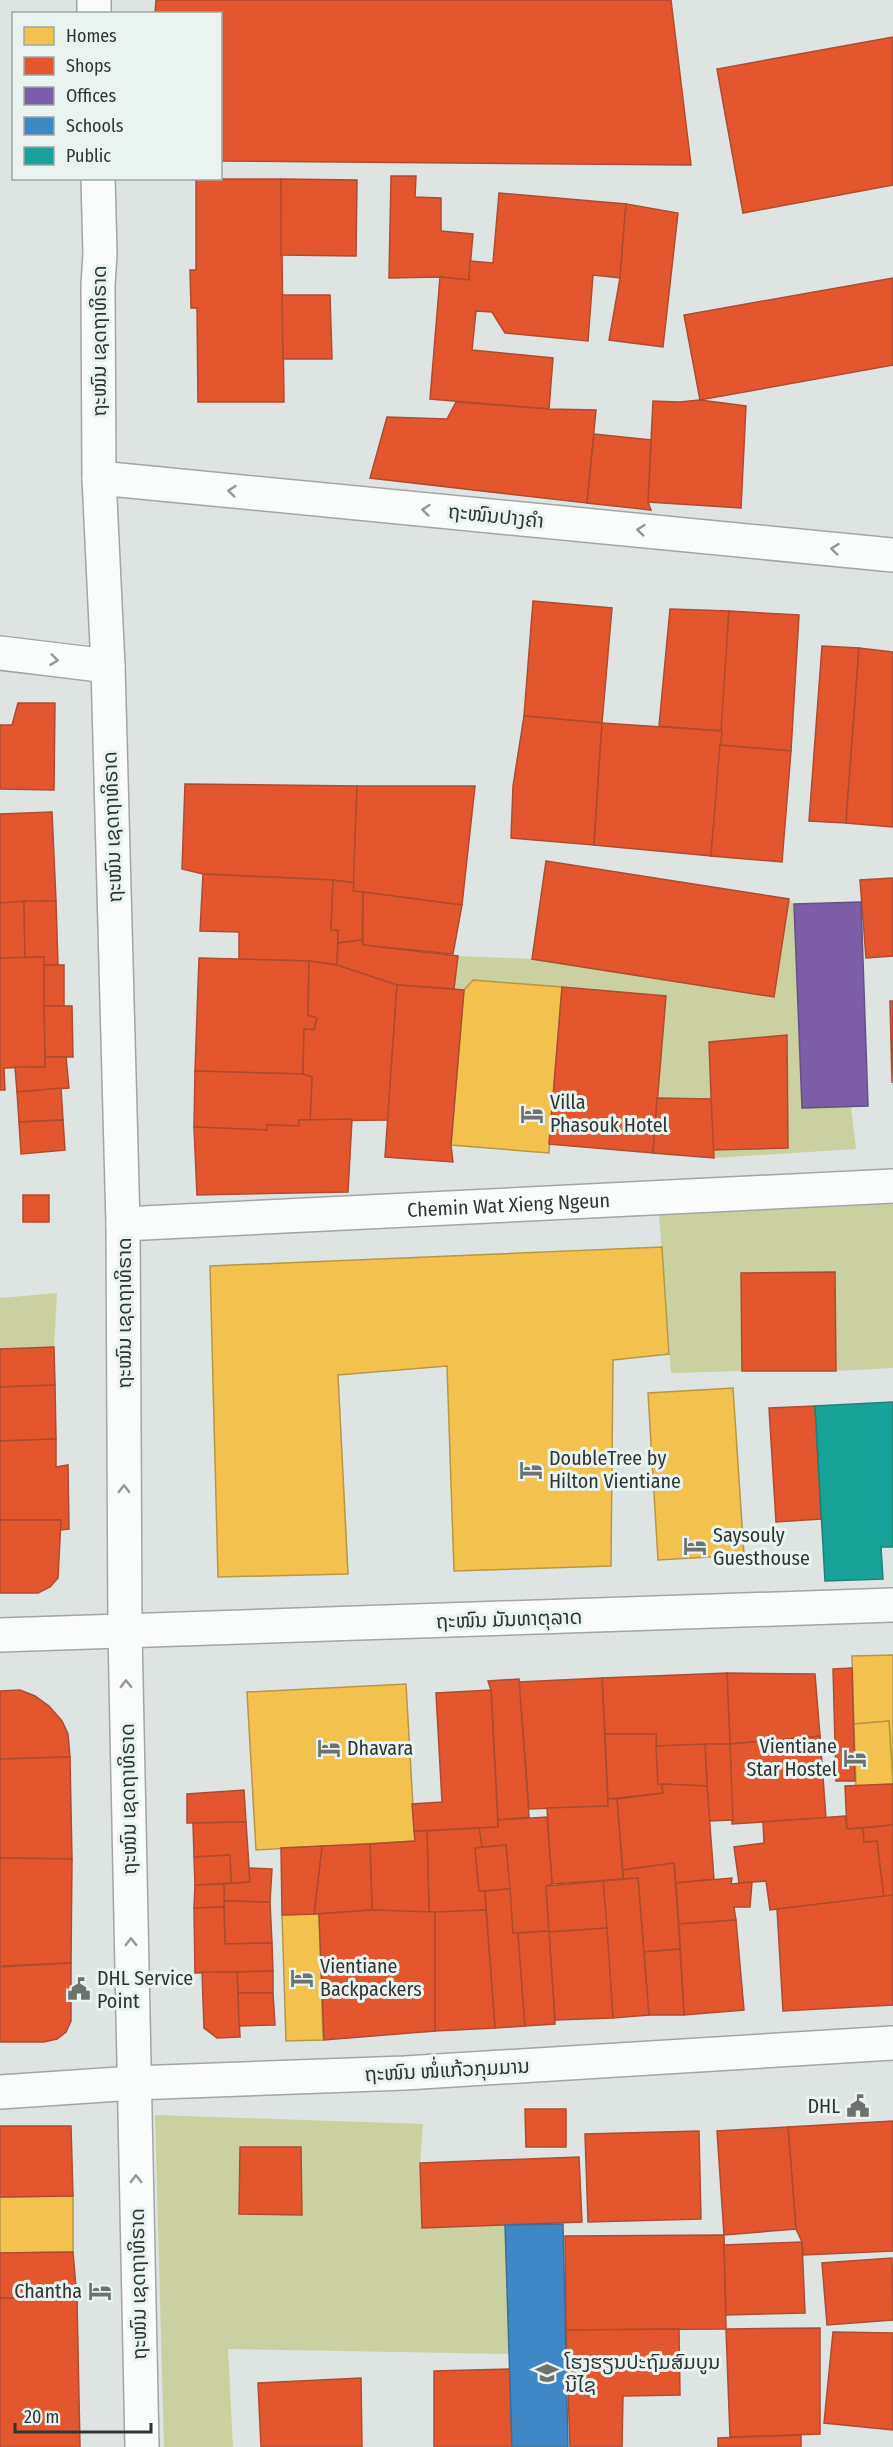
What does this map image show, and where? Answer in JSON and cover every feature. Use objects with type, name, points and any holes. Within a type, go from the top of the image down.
[{"type":"main road","name":"ຖະໜົນ ເຊດຖາທິຣາດ","points":[[98,180],[99,478],[108,666],[123,1224],[125,1632],[142,2447]]},
{"type":"main road","name":"ຖະໜົນປາງຄໍາ","points":[[99,478],[893,555]]},
{"type":"main road","points":[[0,653],[108,666]]},
{"type":"main road","name":"Chemin Wat Xieng Ngeun","points":[[123,1224],[893,1186]]},
{"type":"main road","name":"ຖະໜົນ ມັນທາຕຸລາດ","points":[[0,1635],[893,1605]]},
{"type":"main road","name":"ຖະໜົນ ໜໍ່ແກ້ວກຸມມານ","points":[[0,2092],[134,2083],[405,2073],[893,2043]]},
{"type":"green space","points":[[789,899],[794,904],[802,1107],[851,1107],[856,1149],[714,1158],[712,1108],[657,1098],[666,996],[473,980],[464,990],[454,989],[458,956],[532,959],[774,997]]},
{"type":"green space","points":[[893,1201],[893,1368],[836,1371],[835,1272],[742,1273],[742,1371],[671,1373],[659,1214]]},
{"type":"green space","points":[[57,1293],[54,1347],[0,1349],[0,1298]]},
{"type":"green space","points":[[155,2115],[423,2124],[420,2163],[422,2228],[505,2225],[509,2354],[228,2349],[233,2447],[164,2447]]},
{"type":"building: Homes","points":[[473,980],[562,987],[549,1153],[451,1145],[464,990]]},
{"type":"building: Homes","name":"DoubleTree by Hilton Vientiane","points":[[662,1247],[669,1354],[613,1360],[611,1566],[454,1571],[447,1366],[338,1375],[348,1574],[218,1577],[210,1266]]},
{"type":"building: Homes","points":[[733,1388],[744,1555],[658,1560],[648,1393]]},
{"type":"building: Homes","points":[[893,1655],[893,1783],[889,1721],[854,1724],[852,1656]]},
{"type":"building: Homes","name":"Dhavara","points":[[406,1684],[415,1841],[256,1850],[247,1692]]},
{"type":"building: Homes","points":[[889,1721],[893,1784],[856,1786],[854,1724]]},
{"type":"building: Homes","name":"Vientiane Backpackers","points":[[319,1914],[323,2040],[286,2041],[282,1915]]},
{"type":"building: Homes","points":[[73,2196],[73,2252],[0,2253],[0,2197]]},
{"type":"building: Shops","points":[[156,0],[671,0],[691,165],[222,161],[222,12],[155,12]]},
{"type":"building: Shops","points":[[893,37],[893,185],[743,213],[717,69]]},
{"type":"building: Shops","points":[[391,176],[416,176],[415,197],[441,198],[441,231],[473,234],[469,280],[440,277],[389,278]]},
{"type":"building: Shops","points":[[281,179],[284,402],[198,402],[197,308],[191,308],[190,270],[196,270],[196,180]]},
{"type":"building: Shops","points":[[281,179],[357,180],[356,256],[281,255]]},
{"type":"building: Shops","points":[[499,193],[626,204],[620,278],[593,275],[588,341],[505,333],[492,312],[476,311],[472,350],[553,358],[549,409],[430,399],[440,277],[469,280],[470,261],[493,263]]},
{"type":"building: Shops","points":[[626,204],[678,213],[663,347],[609,340],[620,278]]},
{"type":"building: Shops","points":[[893,278],[893,365],[700,400],[684,315]]},
{"type":"building: Shops","points":[[282,295],[330,295],[332,359],[283,359]]},
{"type":"building: Shops","points":[[700,400],[746,406],[741,508],[648,502],[653,401]]},
{"type":"building: Shops","points":[[456,402],[596,410],[587,503],[370,478],[387,417],[447,419]]},
{"type":"building: Shops","points":[[594,434],[651,440],[648,502],[651,510],[587,503]]},
{"type":"building: Shops","points":[[533,601],[612,608],[602,723],[524,716]]},
{"type":"building: Shops","points":[[670,609],[729,611],[722,731],[659,726]]},
{"type":"building: Shops","points":[[729,611],[799,615],[791,751],[720,745]]},
{"type":"building: Shops","points":[[822,646],[859,648],[846,823],[809,821]]},
{"type":"building: Shops","points":[[859,648],[893,652],[893,827],[846,823]]},
{"type":"building: Shops","points":[[18,703],[55,703],[54,790],[0,789],[0,725],[12,725]]},
{"type":"building: Shops","points":[[524,716],[602,723],[594,845],[511,838],[513,786]]},
{"type":"building: Shops","points":[[602,723],[722,731],[711,856],[594,845]]},
{"type":"building: Shops","points":[[720,745],[791,751],[782,862],[711,856]]},
{"type":"building: Shops","points":[[185,784],[357,786],[354,883],[203,874],[182,869]]},
{"type":"building: Shops","points":[[357,786],[475,786],[462,905],[353,891]]},
{"type":"building: Shops","points":[[52,812],[56,901],[0,903],[0,814]]},
{"type":"building: Shops","points":[[546,861],[789,899],[774,997],[532,959]]},
{"type":"building: Shops","points":[[203,874],[333,880],[331,930],[338,930],[337,965],[309,961],[239,959],[239,932],[200,931]]},
{"type":"building: Shops","points":[[893,878],[893,956],[866,958],[860,880]]},
{"type":"building: Shops","points":[[333,880],[354,883],[353,891],[363,892],[362,940],[338,943],[338,930],[331,930]]},
{"type":"building: Shops","points":[[363,892],[462,905],[453,954],[363,945]]},
{"type":"building: Shops","points":[[24,901],[25,958],[0,958],[0,903]]},
{"type":"building: Shops","points":[[24,901],[56,901],[58,965],[44,965],[44,957],[25,958]]},
{"type":"building: Shops","points":[[362,940],[363,945],[458,956],[454,989],[397,985],[337,965],[338,943]]},
{"type":"building: Shops","points":[[44,957],[45,1067],[4,1068],[5,1090],[0,1090],[0,958]]},
{"type":"building: Shops","points":[[199,958],[309,961],[308,1015],[317,1018],[314,1030],[304,1029],[303,1074],[195,1071]]},
{"type":"building: Shops","points":[[309,961],[337,965],[397,985],[388,1120],[310,1121],[312,1077],[303,1074],[304,1029],[314,1030],[317,1018],[308,1015]]},
{"type":"building: Shops","points":[[44,965],[64,965],[64,1006],[44,1006]]},
{"type":"building: Shops","points":[[397,985],[464,990],[451,1145],[453,1162],[385,1157]]},
{"type":"building: Shops","points":[[562,987],[666,996],[653,1153],[549,1144]]},
{"type":"building: Shops","points":[[890,1001],[893,1001],[892,1083]]},
{"type":"building: Shops","points":[[44,1006],[72,1006],[73,1057],[45,1057]]},
{"type":"building: Shops","points":[[787,1035],[788,1148],[713,1150],[709,1042]]},
{"type":"building: Shops","points":[[45,1057],[66,1057],[69,1088],[17,1092],[15,1067],[45,1067]]},
{"type":"building: Shops","points":[[195,1071],[303,1074],[312,1077],[310,1121],[299,1120],[299,1126],[267,1125],[267,1130],[194,1127]]},
{"type":"building: Shops","points":[[61,1088],[63,1120],[19,1122],[17,1092]]},
{"type":"building: Shops","points":[[657,1098],[711,1099],[714,1158],[653,1153]]},
{"type":"building: Shops","points":[[352,1119],[348,1192],[197,1195],[194,1127],[267,1130],[267,1125],[299,1126],[299,1120]]},
{"type":"building: Shops","points":[[63,1120],[65,1150],[21,1154],[19,1122]]},
{"type":"building: Shops","points":[[23,1195],[49,1195],[49,1222],[23,1222]]},
{"type":"building: Shops","points":[[835,1272],[836,1371],[742,1371],[741,1273]]},
{"type":"building: Shops","points":[[54,1347],[55,1385],[0,1387],[0,1349]]},
{"type":"building: Shops","points":[[55,1385],[56,1439],[0,1441],[0,1387]]},
{"type":"building: Shops","points":[[815,1406],[821,1519],[776,1522],[769,1408]]},
{"type":"building: Shops","points":[[56,1439],[56,1467],[68,1465],[69,1529],[60,1530],[61,1520],[0,1520],[0,1441]]},
{"type":"building: Shops","points":[[0,1520],[61,1520],[58,1578],[50,1587],[38,1593],[0,1593]]},
{"type":"building: Shops","points":[[852,1668],[855,1781],[836,1781],[833,1669]]},
{"type":"building: Shops","points":[[727,1673],[815,1674],[820,1736],[730,1744]]},
{"type":"building: Shops","points":[[727,1673],[730,1744],[656,1746],[656,1734],[605,1734],[602,1678]]},
{"type":"building: Shops","points":[[602,1678],[608,1806],[529,1809],[519,1682]]},
{"type":"building: Shops","points":[[519,1679],[529,1817],[498,1820],[491,1690],[488,1681]]},
{"type":"building: Shops","points":[[20,1690],[35,1696],[49,1706],[62,1721],[68,1734],[70,1757],[0,1759],[0,1691]]},
{"type":"building: Shops","points":[[491,1690],[498,1827],[414,1831],[412,1804],[442,1802],[436,1693]]},
{"type":"building: Shops","points":[[605,1734],[656,1734],[658,1784],[662,1784],[663,1793],[608,1799]]},
{"type":"building: Shops","points":[[820,1736],[826,1818],[732,1824],[730,1744]]},
{"type":"building: Shops","points":[[705,1744],[730,1744],[733,1820],[709,1821]]},
{"type":"building: Shops","points":[[705,1744],[707,1786],[658,1784],[656,1746]]},
{"type":"building: Shops","points":[[70,1757],[72,1859],[0,1858],[0,1759]]},
{"type":"building: Shops","points":[[662,1784],[707,1786],[714,1879],[676,1883],[674,1863],[623,1870],[617,1799],[663,1793]]},
{"type":"building: Shops","points":[[893,1784],[893,1825],[847,1829],[845,1786]]},
{"type":"building: Shops","points":[[244,1790],[246,1822],[187,1823],[187,1794]]},
{"type":"building: Shops","points":[[608,1799],[617,1799],[623,1879],[552,1884],[547,1808],[608,1806]]},
{"type":"building: Shops","points":[[845,1816],[847,1829],[863,1828],[864,1842],[877,1841],[884,1897],[770,1910],[766,1881],[739,1883],[734,1847],[764,1843],[763,1822]]},
{"type":"building: Shops","points":[[547,1817],[552,1884],[546,1886],[549,1931],[513,1933],[506,1845],[482,1847],[479,1828],[498,1827],[498,1820]]},
{"type":"building: Shops","points":[[246,1822],[250,1882],[231,1883],[230,1855],[194,1857],[193,1823]]},
{"type":"building: Shops","points":[[893,1825],[893,1895],[884,1897],[877,1841],[864,1842],[863,1828]]},
{"type":"building: Shops","points":[[479,1828],[482,1847],[475,1848],[479,1891],[485,1891],[486,1910],[429,1913],[427,1831]]},
{"type":"building: Shops","points":[[414,1831],[427,1831],[429,1913],[372,1910],[370,1844],[415,1841]]},
{"type":"building: Shops","points":[[370,1844],[372,1910],[314,1914],[322,1846]]},
{"type":"building: Shops","points":[[506,1845],[510,1889],[479,1891],[475,1848]]},
{"type":"building: Shops","points":[[322,1846],[314,1914],[282,1915],[281,1848]]},
{"type":"building: Shops","points":[[230,1855],[231,1883],[195,1885],[194,1857]]},
{"type":"building: Shops","points":[[0,1858],[72,1859],[71,1963],[0,1966]]},
{"type":"building: Shops","points":[[674,1863],[680,1949],[644,1952],[638,1878],[623,1879],[623,1870]]},
{"type":"building: Shops","points":[[249,1868],[272,1869],[270,1902],[224,1901],[224,1884],[250,1882]]},
{"type":"building: Shops","points":[[638,1878],[649,2015],[613,2018],[603,1881]]},
{"type":"building: Shops","points":[[732,1878],[731,1884],[752,1882],[750,1907],[734,1907],[736,1920],[679,1924],[676,1883]]},
{"type":"building: Shops","points":[[603,1881],[607,1928],[549,1932],[546,1886]]},
{"type":"building: Shops","points":[[224,1884],[224,1907],[194,1908],[195,1885]]},
{"type":"building: Shops","points":[[510,1889],[513,1933],[518,1933],[525,2026],[495,2028],[485,1891]]},
{"type":"building: Shops","points":[[893,1895],[893,2005],[783,2011],[777,1909]]},
{"type":"building: Shops","points":[[224,1901],[270,1902],[272,1943],[225,1944]]},
{"type":"building: Shops","points":[[224,1907],[225,1944],[272,1943],[273,1971],[195,1973],[194,1908]]},
{"type":"building: Shops","points":[[372,1910],[435,1912],[435,2031],[324,2040],[319,1914]]},
{"type":"building: Shops","points":[[486,1910],[495,2028],[435,2031],[435,1912]]},
{"type":"building: Shops","points":[[736,1920],[744,2010],[684,2015],[679,1924]]},
{"type":"building: Shops","points":[[607,1928],[613,2018],[555,2020],[549,1932]]},
{"type":"building: Shops","points":[[549,1931],[555,2024],[525,2026],[518,1933]]},
{"type":"building: Shops","points":[[680,1949],[684,2015],[649,2015],[644,1952]]},
{"type":"building: Shops","points":[[71,1963],[71,2021],[66,2032],[57,2039],[44,2042],[0,2042],[0,1967]]},
{"type":"building: Shops","points":[[273,1971],[273,1993],[238,1993],[237,1972]]},
{"type":"building: Shops","points":[[202,1972],[237,1972],[240,2037],[217,2038],[204,2028]]},
{"type":"building: Shops","points":[[238,1993],[273,1993],[275,2025],[239,2026]]},
{"type":"building: Shops","points":[[525,2109],[566,2109],[566,2147],[526,2147]]},
{"type":"building: Shops","points":[[893,2121],[893,2251],[803,2255],[802,2242],[796,2229],[788,2127]]},
{"type":"building: Shops","points":[[0,2126],[71,2126],[73,2196],[0,2197]]},
{"type":"building: Shops","points":[[788,2127],[796,2229],[724,2235],[717,2131]]},
{"type":"building: Shops","points":[[699,2131],[701,2219],[588,2222],[585,2134]]},
{"type":"building: Shops","points":[[240,2147],[301,2147],[302,2215],[239,2214]]},
{"type":"building: Shops","points":[[579,2157],[582,2222],[422,2228],[420,2163]]},
{"type":"building: Shops","points":[[724,2235],[726,2329],[566,2330],[565,2236]]},
{"type":"building: Shops","points":[[802,2242],[805,2313],[726,2315],[724,2245]]},
{"type":"building: Shops","points":[[73,2252],[77,2299],[0,2298],[0,2253]]},
{"type":"building: Shops","points":[[892,2258],[893,2320],[827,2325],[822,2263]]},
{"type":"building: Shops","points":[[0,2298],[77,2299],[80,2447],[0,2447]]},
{"type":"building: Shops","points":[[820,2328],[820,2434],[730,2437],[726,2329]]},
{"type":"building: Shops","points":[[679,2329],[680,2395],[623,2396],[622,2447],[570,2447],[566,2330]]},
{"type":"building: Shops","points":[[833,2332],[893,2333],[893,2430],[824,2423]]},
{"type":"building: Shops","points":[[510,2369],[512,2447],[434,2447],[434,2371]]},
{"type":"building: Shops","points":[[361,2378],[362,2447],[261,2447],[258,2383]]},
{"type":"building: Shops","points":[[801,2435],[801,2447],[718,2447],[718,2438]]},
{"type":"building: Offices","points":[[861,902],[868,1106],[802,1108],[794,904]]},
{"type":"building: Schools","points":[[563,2224],[568,2447],[512,2447],[505,2225]]},
{"type":"building: Public","points":[[893,1402],[893,1547],[881,1547],[883,1579],[825,1581],[815,1406]]},
{"type":"place","name":"Villa Phasouk Hotel","points":[[532,1114]]},
{"type":"place","name":"DoubleTree by Hilton Vientiane","points":[[531,1470]]},
{"type":"place","name":"Saysouly Guesthouse","points":[[695,1546]]},
{"type":"place","name":"Dhavara","points":[[329,1748]]},
{"type":"place","name":"Vientiane Star Hostel","points":[[855,1758]]},
{"type":"place","name":"Vientiane Backpackers","points":[[302,1978]]},
{"type":"place","name":"DHL Service Point","points":[[79,1989]]},
{"type":"place","name":"DHL","points":[[858,2106]]},
{"type":"place","name":"Chantha","points":[[100,2291]]},
{"type":"place","name":"ໂຮງຮຽນປະຖົມສົມບູນ ນີໄຊ","points":[[547,2373]]}]
